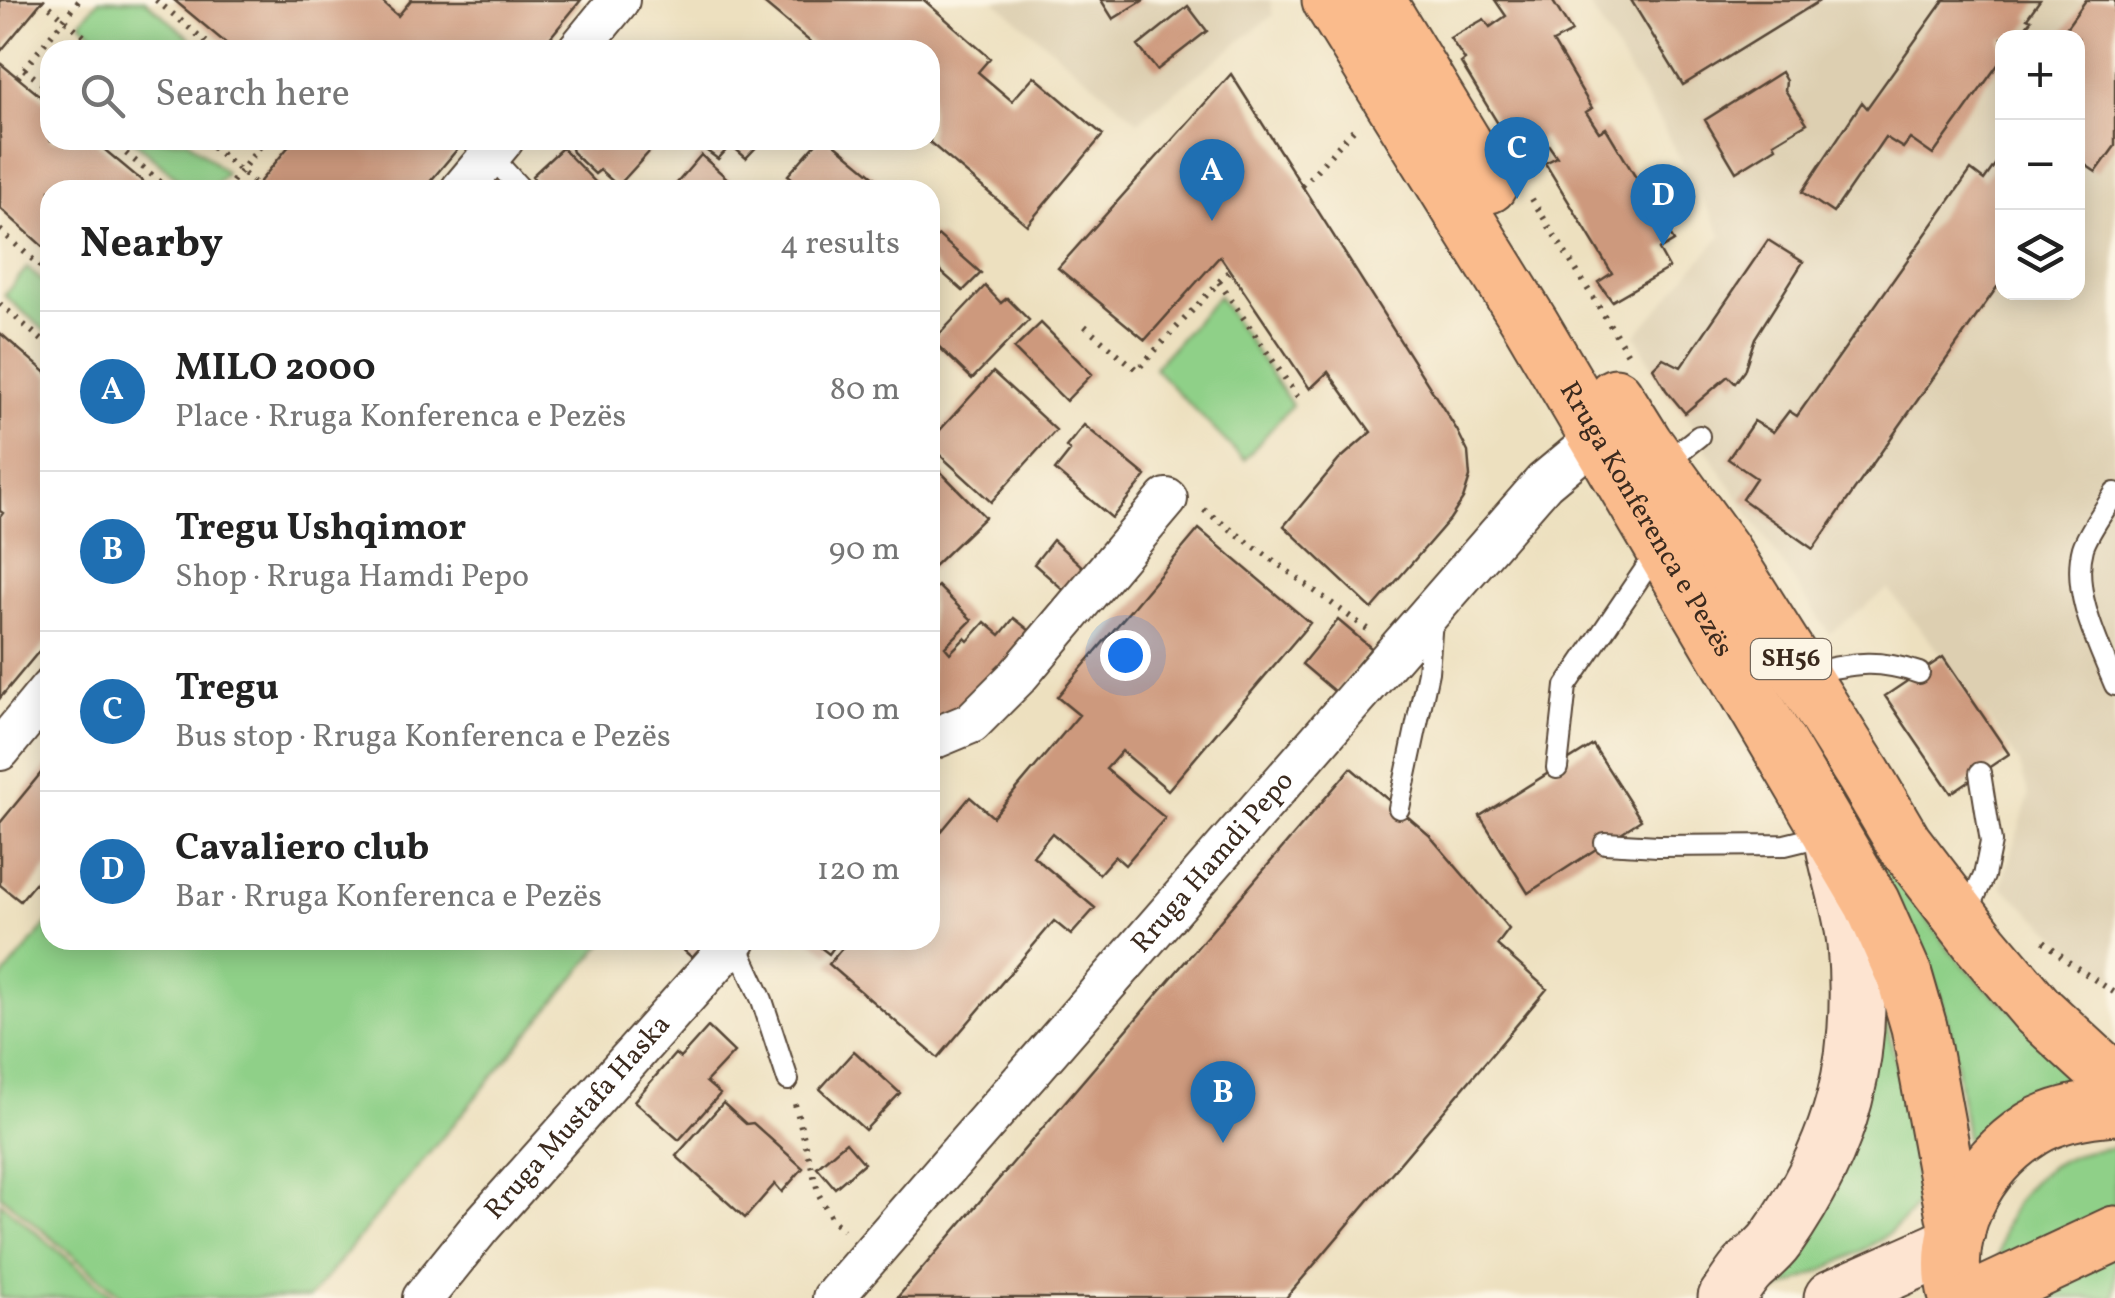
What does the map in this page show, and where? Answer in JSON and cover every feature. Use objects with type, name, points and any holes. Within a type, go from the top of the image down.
[{"type":"main road","name":"Rruga Konferenca e Pezës","points":[[1330,0],[1598,436],[1872,903],[1904,974],[1919,1027],[1955,1238]]},
{"type":"main road","name":"Rruga Konferenca e Pezës","points":[[1377,0],[1626,414],[1680,451],[1722,550],[1904,844],[2038,1011],[2115,1082]]},
{"type":"main road","points":[[1726,1298],[1746,1269],[1773,1244],[1821,1166],[1850,1083],[1857,1032],[1854,940],[1832,834]]},
{"type":"main road","name":"SH56","points":[[1957,1298],[1955,1238],[1971,1193],[1998,1156],[2034,1127],[2078,1111],[2115,1106]]},
{"type":"main road","points":[[1978,1298],[2115,1234]]},
{"type":"main road","points":[[1832,1298],[1955,1238]]},
{"type":"street","points":[[586,40],[619,0]]},
{"type":"street","points":[[469,180],[494,150]]},
{"type":"street","name":"Rruga Hamdi Pepo","points":[[833,1298],[1544,482],[1598,436]]},
{"type":"street","points":[[940,736],[971,723],[1017,678],[1167,499]]},
{"type":"street","points":[[0,750],[40,701]]},
{"type":"street","name":"Rruga Mustafa Haska","points":[[423,1298],[481,1226],[727,950]]},
{"type":"lane","points":[[497,150],[516,180]]},
{"type":"lane","points":[[2115,493],[2083,547],[2081,574],[2093,633],[2115,686]]},
{"type":"lane","points":[[1557,768],[1566,686],[1661,546]]},
{"type":"lane","points":[[1399,808],[1428,672],[1433,609]]},
{"type":"lane","points":[[1801,675],[1864,662],[1919,672]]},
{"type":"lane","points":[[1964,921],[1984,876],[1991,842],[1980,774]]},
{"type":"lane","points":[[1605,843],[1786,846],[1832,834]]},
{"type":"lane","points":[[739,950],[762,1000],[788,1080]]},
{"type":"path","points":[[42,0],[88,40]]},
{"type":"path","points":[[46,40],[78,0]]},
{"type":"path","points":[[156,0],[204,40]]},
{"type":"path","points":[[18,77],[40,48]]},
{"type":"path","points":[[24,69],[40,82]]},
{"type":"path","points":[[1302,186],[1360,123]]},
{"type":"path","points":[[123,150],[158,180]]},
{"type":"path","points":[[216,150],[251,180]]},
{"type":"path","points":[[233,180],[257,150]]},
{"type":"path","points":[[0,230],[40,266]]},
{"type":"path","points":[[1085,326],[1137,370],[1230,270]]},
{"type":"path","points":[[1220,282],[1301,402]]},
{"type":"path","points":[[0,304],[40,338]]},
{"type":"path","points":[[1167,499],[1192,501],[1356,622],[1398,648]]},
{"type":"path","points":[[788,1080],[819,1195],[832,1219],[869,1256]]},
{"type":"shaded area","points":[[994,0],[1270,0],[1273,15],[1138,121]]},
{"type":"shaded area","points":[[1586,0],[2115,0],[2115,979],[2084,959],[2001,886],[2029,796],[2019,762],[1943,657],[1888,589],[1829,634],[1653,368],[1636,335],[1722,235]]},
{"type":"green space","points":[[99,0],[145,0],[192,40],[101,40],[80,22]]},
{"type":"green space","points":[[145,150],[200,150],[226,173],[220,180],[179,180]]},
{"type":"green space","points":[[27,268],[40,279],[40,326],[4,295]]},
{"type":"green space","points":[[1218,296],[1292,405],[1244,460],[1154,368]]},
{"type":"green space","points":[[1827,759],[1952,953],[2089,1077],[2042,1094],[1979,1139],[1966,1138],[1953,1043],[1937,988],[1898,903],[1816,766]]},
{"type":"green space","points":[[40,933],[40,950],[598,950],[309,1298],[124,1298],[0,1195],[0,981]]},
{"type":"green space","points":[[1876,988],[1903,1095],[1917,1203],[1872,1245],[1774,1292],[1764,1277]]},
{"type":"green space","points":[[2115,1148],[2115,1298],[2003,1298],[1999,1255],[2010,1214],[2021,1196],[2052,1166],[2076,1154]]},
{"type":"green space","points":[[0,1202],[115,1298],[0,1298]]},
{"type":"building","points":[[0,0],[43,0],[0,52]]},
{"type":"building","points":[[174,0],[380,0],[398,16],[411,0],[581,0],[548,40],[222,40]]},
{"type":"building","points":[[760,0],[924,0],[990,58],[978,72],[1012,101],[1034,76],[1103,135],[1027,225],[939,150],[940,40],[808,40]]},
{"type":"building","points":[[1101,0],[1144,0],[1113,19]]},
{"type":"building","points":[[1495,0],[1552,0],[1572,32],[1553,42],[1592,108],[1586,112],[1599,132],[1606,128],[1674,241],[1659,250],[1669,268],[1612,301],[1598,282],[1612,273],[1545,163],[1557,157],[1543,137],[1517,155],[1450,38],[1484,19],[1490,27],[1506,16]]},
{"type":"building","points":[[1631,0],[1821,0],[1683,85]]},
{"type":"building","points":[[1944,0],[2040,0],[2024,30],[1995,30],[1995,69],[1933,155],[1910,139],[1903,148],[1885,137],[1833,213],[1802,192],[1862,102],[1867,108]]},
{"type":"building","points":[[2086,0],[2115,0],[2115,146],[2096,172],[2085,165],[2085,30],[2065,30]]},
{"type":"building","points":[[1188,6],[1207,31],[1157,70],[1138,46]]},
{"type":"building","points":[[0,63],[40,96],[40,150],[105,150],[141,180],[40,180],[40,244],[0,208]]},
{"type":"building","points":[[1781,72],[1785,90],[1807,123],[1736,172],[1705,120]]},
{"type":"building","points":[[1231,74],[1468,452],[1470,477],[1463,499],[1372,609],[1284,526],[1339,460],[1371,432],[1328,372],[1310,389],[1220,256],[1145,340],[1058,268]]},
{"type":"building","points":[[286,150],[457,150],[431,180],[261,180]]},
{"type":"building","points":[[564,150],[593,180],[535,180],[532,176]]},
{"type":"building","points":[[651,150],[623,180],[611,180],[600,170],[595,174],[572,152]]},
{"type":"building","points":[[706,150],[726,150],[718,159]]},
{"type":"building","points":[[737,150],[754,150],[746,158]]},
{"type":"building","points":[[810,150],[842,150],[878,180],[794,180],[788,175]]},
{"type":"building","points":[[701,155],[729,180],[680,180]]},
{"type":"building","points":[[1995,165],[1995,290],[1813,549],[1742,499],[1756,478],[1728,459],[1754,421],[1773,432],[1789,411],[1797,416],[1971,170],[1984,180]]},
{"type":"building","points":[[940,237],[981,273],[963,291],[940,271]]},
{"type":"building","points":[[1768,240],[1803,262],[1755,338],[1744,371],[1735,383],[1728,376],[1685,413],[1653,368],[1663,358],[1681,367]]},
{"type":"building","points":[[985,286],[1001,303],[1007,298],[1029,320],[972,379],[940,348],[940,334]]},
{"type":"building","points":[[1041,323],[1092,374],[1066,401],[1014,349]]},
{"type":"building","points":[[0,333],[40,367],[40,650],[0,698],[3,513]]},
{"type":"building","points":[[993,372],[1056,430],[991,502],[940,455],[940,430]]},
{"type":"building","points":[[1084,425],[1146,476],[1112,518],[1055,470],[1070,451],[1066,447]]},
{"type":"building","points":[[940,471],[985,517],[940,560]]},
{"type":"building","points":[[1199,529],[1310,623],[1168,790],[1122,751],[1106,769],[1165,818],[1125,865],[1115,856],[1099,874],[1052,833],[1033,856],[1095,908],[1071,935],[1054,921],[938,1058],[829,964],[841,950],[940,950],[940,833],[970,797],[993,817],[1079,715],[1057,697]]},
{"type":"building","points":[[1053,540],[1085,569],[1066,592],[1034,564]]},
{"type":"building","points":[[940,588],[972,620],[945,647],[950,653],[985,622],[1000,635],[1014,618],[1035,635],[1008,673],[999,665],[996,668],[1003,674],[940,722]]},
{"type":"building","points":[[1338,620],[1371,648],[1335,692],[1302,664]]},
{"type":"building","points":[[1943,657],[2009,754],[1951,793],[1885,696]]},
{"type":"building","points":[[1593,745],[1641,820],[1528,893],[1480,816]]},
{"type":"building","points":[[1351,768],[1429,835],[1509,929],[1497,945],[1547,989],[1286,1298],[897,1298]]},
{"type":"building","points":[[40,774],[40,877],[20,901],[0,885],[0,823]]},
{"type":"building","points":[[683,950],[709,950],[696,961]]},
{"type":"building","points":[[708,1027],[734,1052],[706,1082],[720,1094],[679,1140],[634,1101],[675,1054],[680,1058]]},
{"type":"building","points":[[854,1051],[900,1093],[865,1130],[820,1089]]},
{"type":"building","points":[[723,1103],[746,1124],[753,1123],[803,1168],[782,1192],[775,1184],[745,1218],[676,1156]]},
{"type":"building","points":[[846,1142],[864,1163],[835,1188],[817,1167]]},
{"type":"place","name":"Tregu","points":[[1517,199]]},
{"type":"place","name":"MILO 2000","points":[[1212,221]]},
{"type":"place","name":"Cavaliero club","points":[[1663,246]]},
{"type":"place","name":"Tregu Ushqimor","points":[[1223,1143]]}]
